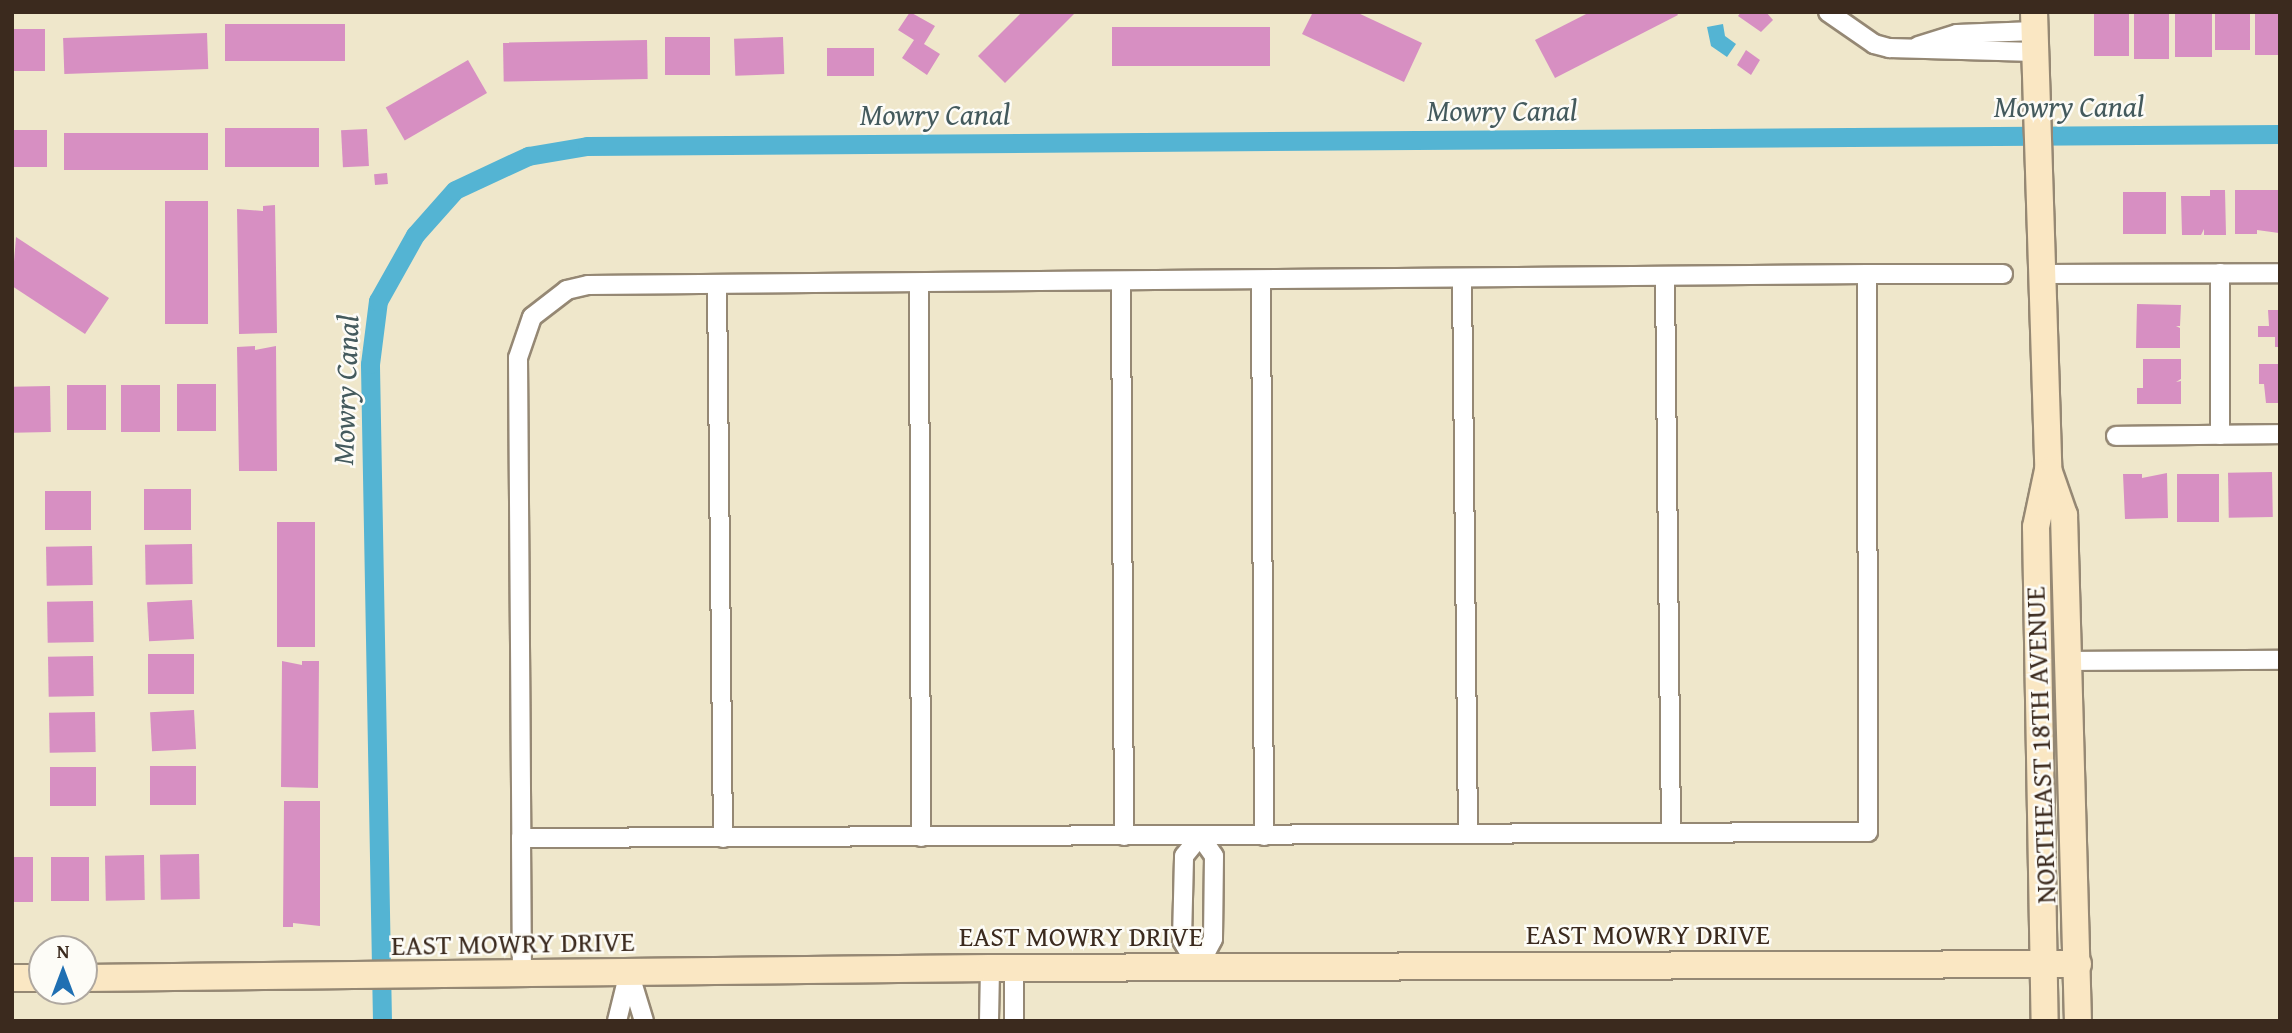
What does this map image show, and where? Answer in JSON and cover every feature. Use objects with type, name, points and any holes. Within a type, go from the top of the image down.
[{"type":"street","points":[[1828,12],[1874,44],[1908,49],[1957,34],[2034,32]]},
{"type":"street","name":"NORTHEAST 18TH AVENUE","points":[[2034,32],[2044,274],[2048,470],[2036,527],[2045,1021]]},
{"type":"street","points":[[2220,273],[2220,435]]},
{"type":"street","points":[[2044,274],[2280,273]]},
{"type":"street","points":[[521,838],[1868,832],[1867,274]]},
{"type":"street","points":[[522,974],[517,358],[522,338],[532,317],[567,290],[588,285],[2003,274]]},
{"type":"street","points":[[1665,278],[1671,833]]},
{"type":"street","points":[[1462,279],[1468,834]]},
{"type":"street","points":[[1261,281],[1264,835]]},
{"type":"street","points":[[1121,282],[1124,836]]},
{"type":"street","points":[[919,283],[921,837]]},
{"type":"street","points":[[717,284],[723,838]]},
{"type":"street","points":[[2116,436],[2280,434]]},
{"type":"street","name":"NORTHEAST 18TH AVENUE","points":[[2048,470],[2064,514],[2078,1021]]},
{"type":"street","points":[[2069,661],[2280,660]]},
{"type":"street","points":[[1198,967],[1213,939],[1214,901],[1214,856],[1200,836]]},
{"type":"street","points":[[1198,967],[1182,940],[1184,856],[1200,836]]},
{"type":"street","points":[[1183,901],[1214,901]]},
{"type":"street","name":"EAST MOWRY DRIVE","points":[[98,978],[1002,968],[2078,964]]},
{"type":"street","points":[[989,1021],[1002,968]]},
{"type":"street","points":[[1002,968],[1014,1021]]},
{"type":"street","points":[[617,1021],[629,972]]},
{"type":"street","points":[[629,972],[644,1021]]},
{"type":"water","points":[[1723,24],[1725,36],[1736,44],[1727,57],[1711,46],[1707,27]]},
{"type":"building","points":[[910,12],[935,26],[924,44],[940,54],[927,75],[902,58],[914,40],[898,30]]},
{"type":"building","points":[[1022,12],[1076,12],[1005,83],[978,56]]},
{"type":"building","points":[[1313,12],[1356,12],[1422,43],[1404,82],[1302,34]]},
{"type":"building","points":[[1590,12],[1676,12],[1678,15],[1555,78],[1535,40]]},
{"type":"building","points":[[1741,12],[1766,12],[1773,20],[1761,32],[1738,16]]},
{"type":"building","points":[[2094,12],[2129,12],[2129,56],[2094,56]]},
{"type":"building","points":[[2134,12],[2169,12],[2169,59],[2134,59]]},
{"type":"building","points":[[2175,12],[2212,12],[2212,57],[2175,57]]},
{"type":"building","points":[[2215,12],[2250,12],[2250,50],[2215,50]]},
{"type":"building","points":[[2255,12],[2280,12],[2280,55],[2255,55]]},
{"type":"building","points":[[225,24],[345,24],[345,61],[225,61]]},
{"type":"building","points":[[1112,27],[1270,27],[1270,66],[1112,66]]},
{"type":"building","points":[[12,29],[45,29],[45,71],[12,71]]},
{"type":"building","points":[[207,33],[208,69],[64,74],[63,38]]},
{"type":"building","points":[[665,37],[710,37],[710,75],[665,75]]},
{"type":"building","points":[[783,37],[784,74],[735,76],[734,39]]},
{"type":"building","points":[[647,40],[648,79],[504,82],[503,43]]},
{"type":"building","points":[[827,48],[874,48],[874,76],[827,76]]},
{"type":"building","points":[[1746,50],[1760,60],[1751,75],[1737,65]]},
{"type":"building","points":[[468,60],[487,93],[405,140],[386,108]]},
{"type":"building","points":[[225,128],[319,128],[319,167],[225,167]]},
{"type":"building","points":[[367,129],[369,166],[343,167],[341,130]]},
{"type":"building","points":[[12,130],[47,130],[47,167],[12,167]]},
{"type":"building","points":[[64,133],[208,133],[208,170],[64,170]]},
{"type":"building","points":[[387,173],[388,184],[375,185],[374,174]]},
{"type":"building","points":[[2210,190],[2225,190],[2226,235],[2204,235],[2204,229],[2201,235],[2182,235],[2181,196],[2210,196]]},
{"type":"building","points":[[2235,190],[2279,190],[2279,233],[2257,230],[2257,234],[2235,234]]},
{"type":"building","points":[[2123,192],[2166,192],[2166,234],[2123,234]]},
{"type":"building","points":[[165,201],[208,201],[208,324],[165,324]]},
{"type":"building","points":[[275,205],[277,333],[239,334],[237,209],[263,211],[263,206]]},
{"type":"building","points":[[16,237],[109,298],[85,334],[12,286]]},
{"type":"building","points":[[2137,304],[2181,305],[2180,326],[2176,326],[2180,328],[2180,348],[2136,348]]},
{"type":"building","points":[[2268,310],[2280,310],[2280,347],[2275,347],[2275,337],[2258,337],[2258,326],[2269,326]]},
{"type":"building","points":[[255,346],[255,350],[276,346],[277,471],[239,471],[237,347]]},
{"type":"building","points":[[2143,359],[2181,359],[2181,379],[2176,382],[2181,381],[2181,404],[2137,404],[2137,388],[2143,388]]},
{"type":"building","points":[[2259,364],[2280,364],[2280,403],[2266,403],[2264,384],[2259,384]]},
{"type":"building","points":[[177,384],[216,384],[216,431],[177,431]]},
{"type":"building","points":[[67,385],[106,385],[106,430],[67,430]]},
{"type":"building","points":[[121,385],[160,385],[160,432],[121,432]]},
{"type":"building","points":[[50,386],[51,432],[13,433],[12,387]]},
{"type":"building","points":[[2272,472],[2273,517],[2229,518],[2228,473]]},
{"type":"building","points":[[2167,473],[2168,518],[2125,519],[2123,474],[2142,474],[2142,478]]},
{"type":"building","points":[[2177,474],[2219,474],[2219,522],[2177,522]]},
{"type":"building","points":[[144,489],[191,489],[191,530],[144,530]]},
{"type":"building","points":[[45,491],[91,491],[91,530],[45,530]]},
{"type":"building","points":[[277,522],[315,522],[315,647],[277,647]]},
{"type":"building","points":[[192,544],[193,584],[146,585],[145,545]]},
{"type":"building","points":[[92,546],[93,585],[47,586],[46,547]]},
{"type":"building","points":[[192,600],[194,639],[149,641],[147,602]]},
{"type":"building","points":[[93,601],[94,642],[48,643],[47,602]]},
{"type":"building","points":[[148,654],[194,654],[194,694],[148,694]]},
{"type":"building","points":[[93,656],[94,696],[49,697],[48,657]]},
{"type":"building","points":[[282,661],[302,665],[302,661],[319,661],[318,788],[281,787]]},
{"type":"building","points":[[194,710],[196,749],[152,751],[150,712]]},
{"type":"building","points":[[95,712],[96,752],[50,753],[49,713]]},
{"type":"building","points":[[150,766],[196,766],[196,805],[150,805]]},
{"type":"building","points":[[50,767],[96,767],[96,806],[50,806]]},
{"type":"building","points":[[284,801],[320,801],[320,926],[293,923],[293,927],[283,927]]},
{"type":"building","points":[[199,854],[200,899],[161,900],[160,855]]},
{"type":"building","points":[[144,855],[145,900],[106,901],[105,856]]},
{"type":"building","points":[[12,857],[33,857],[33,902],[12,902]]},
{"type":"building","points":[[51,857],[89,857],[89,901],[51,901]]},
{"type":"waterway","name":"Mowry Canal","points":[[382,1021],[370,364],[378,301],[415,235],[455,190],[528,156],[587,146],[2280,134]]}]
